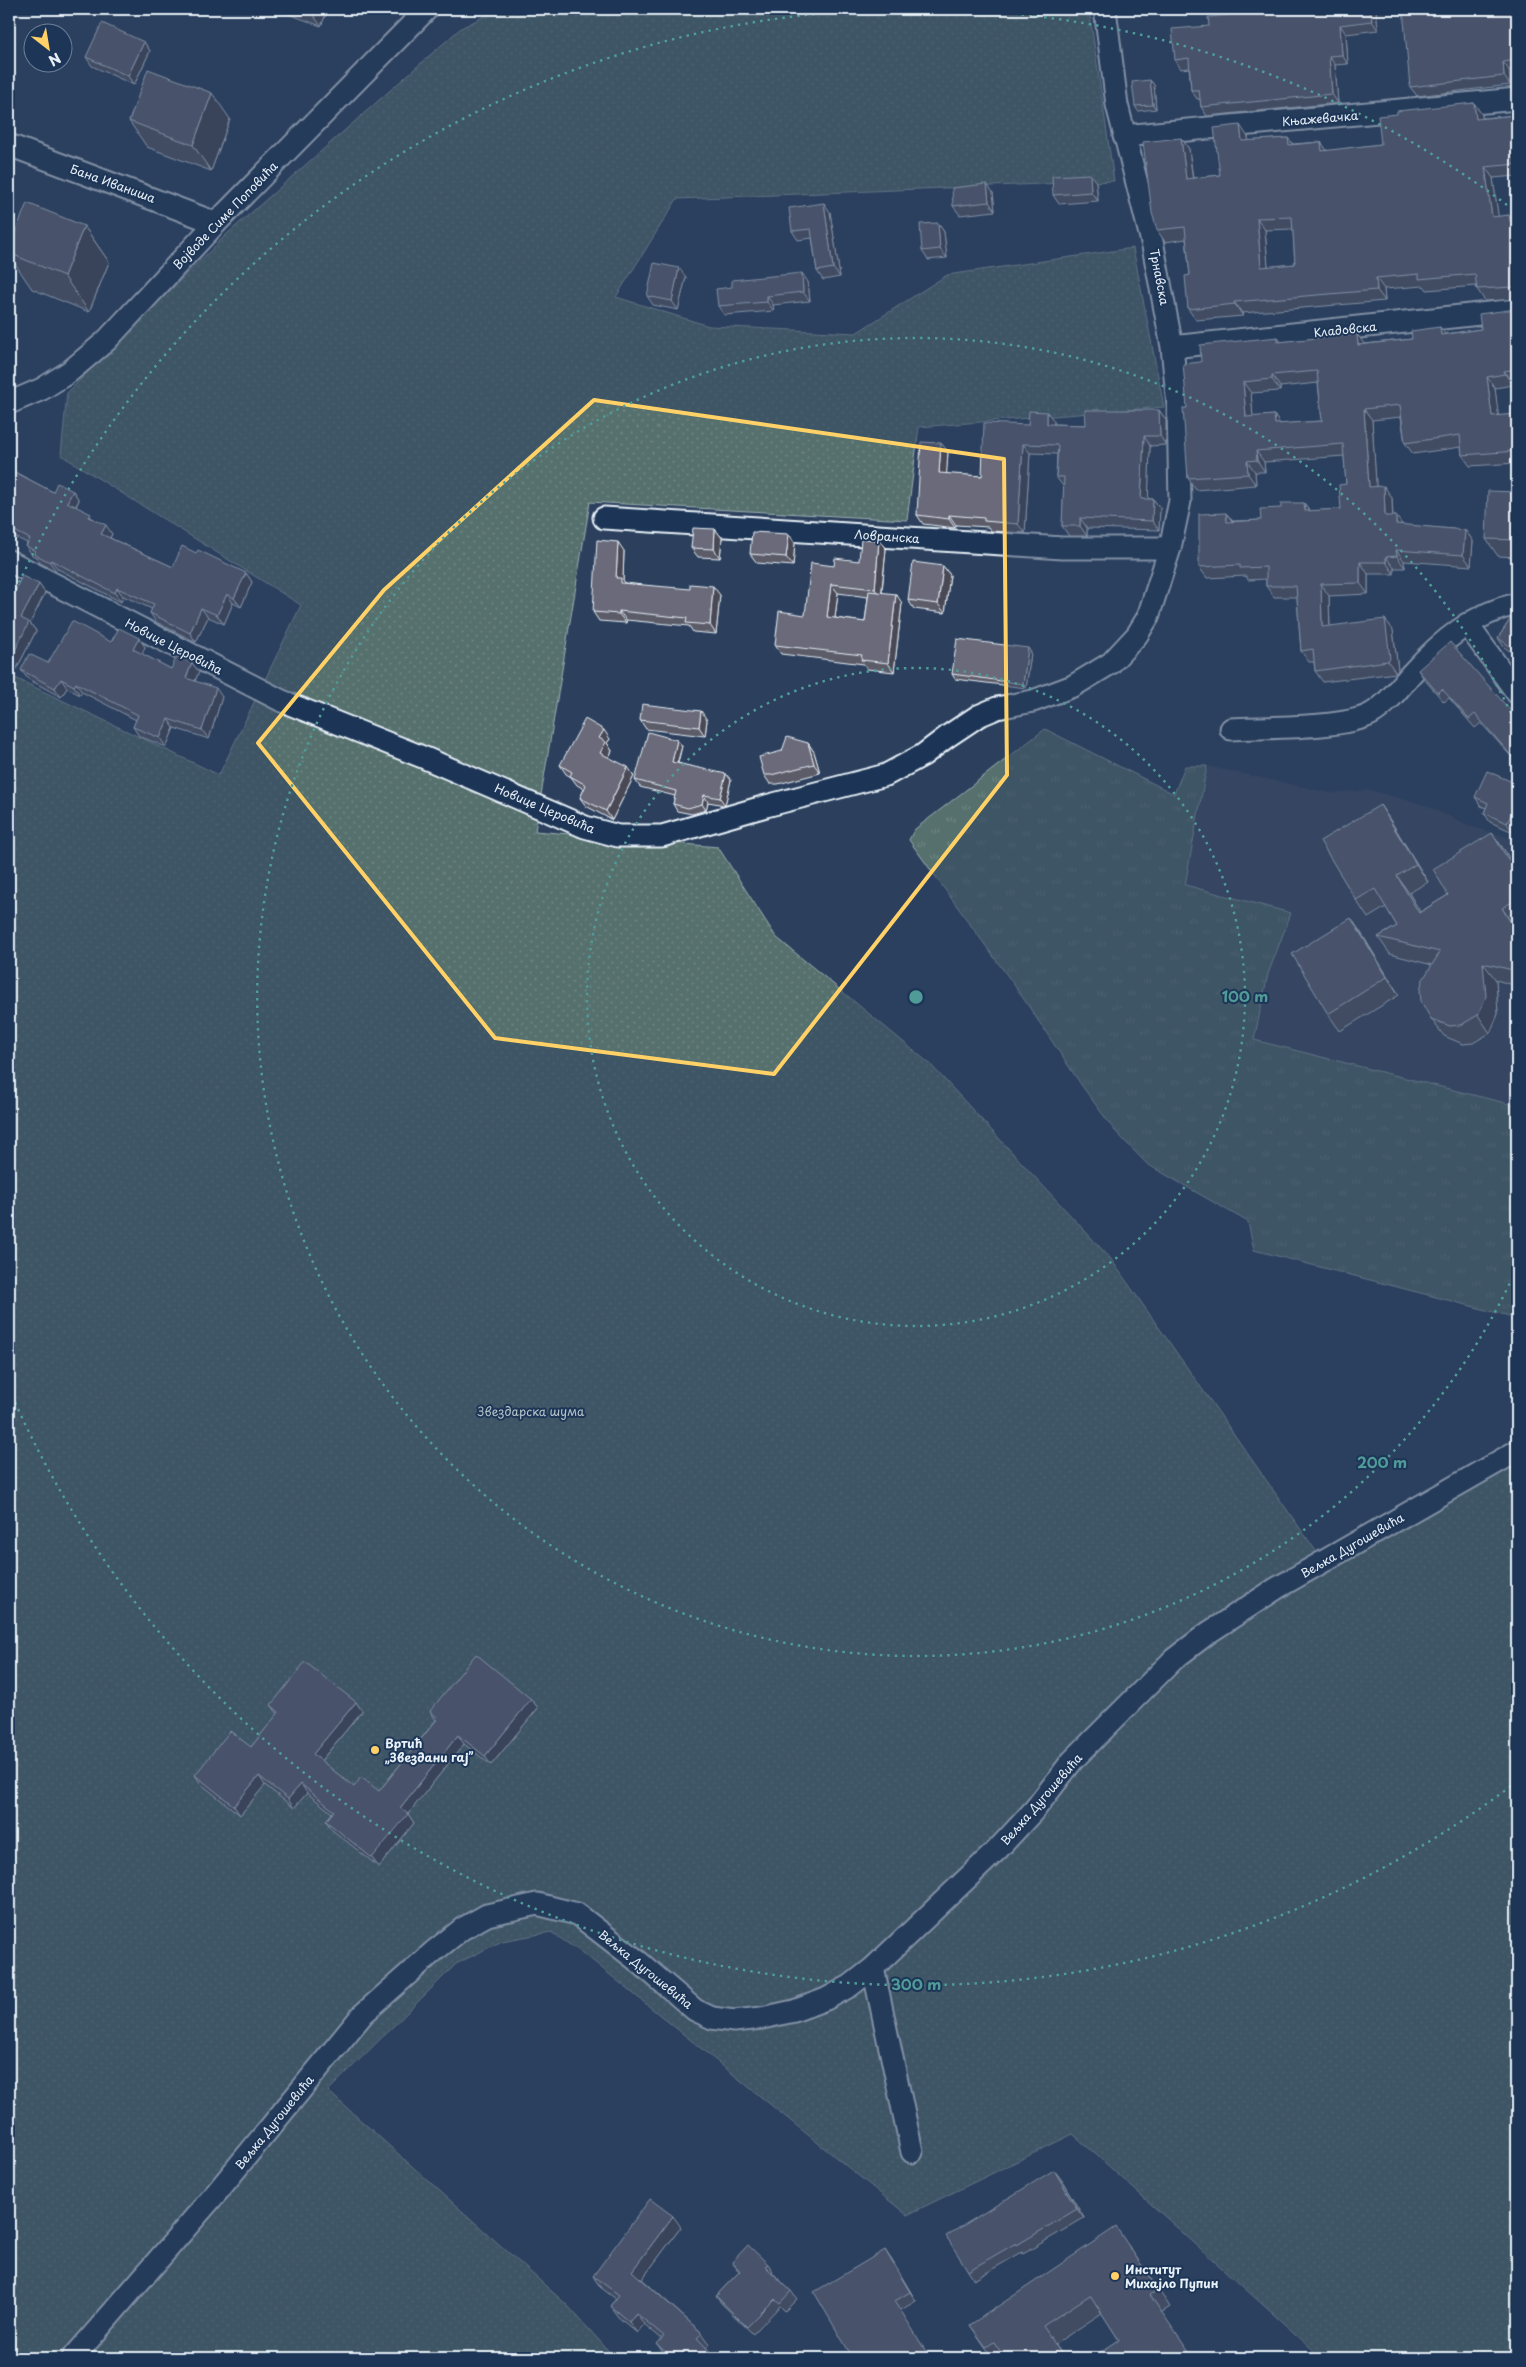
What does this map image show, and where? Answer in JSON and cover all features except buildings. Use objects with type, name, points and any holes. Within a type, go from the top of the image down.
[{"type":"street","name":"Војводе Симе Поповића","points":[[11,397],[42,389],[69,372],[106,341],[216,223],[427,9]]},
{"type":"street","name":"Трнавска","points":[[1105,9],[1117,106],[1154,246],[1172,347],[1178,406],[1180,501],[1170,548]]},
{"type":"street","name":"Књажевачка","points":[[1124,136],[1517,100]]},
{"type":"street","name":"Бана Иваниша","points":[[9,145],[216,223]]},
{"type":"street","name":"Кладовска","points":[[1172,347],[1517,310]]},
{"type":"street","name":"Ловранска","points":[[604,518],[1062,548],[1170,548]]},
{"type":"street","name":"Новице Церовића","points":[[9,561],[282,701],[482,781],[586,827],[618,836],[650,838],[886,776],[923,756],[978,716],[996,708],[1033,701],[1056,693],[1093,675],[1124,651],[1148,617],[1170,548]]},
{"type":"street","points":[[1232,729],[1345,722],[1370,714],[1385,703],[1424,661],[1467,624],[1483,615],[1517,604]]},
{"type":"street","points":[[1467,624],[1517,693]]},
{"type":"street","name":"Вељка Дугошевића","points":[[73,2358],[217,2192],[363,2014],[462,1929],[487,1915],[537,1904],[577,1914],[639,1962],[695,2010],[720,2019],[734,2021],[762,2018],[794,2011],[826,1999],[850,1986],[873,1968],[998,1849],[1035,1810],[1072,1761],[1174,1659],[1208,1633],[1277,1588],[1517,1451]]},
{"type":"street","points":[[873,1968],[912,2152]]},
{"type":"highlighted area","points":[[594,400],[1004,459],[1007,775],[774,1074],[495,1038],[258,743],[384,590]]},
{"type":"shaded area","points":[[1207,766],[1331,793],[1369,790],[1425,805],[1470,826],[1517,840],[1517,1181],[1242,1102],[1185,885]]},
{"type":"green space","name":"Звездарска шума","points":[[499,9],[1089,9],[1114,181],[677,199],[616,297],[709,326],[856,333],[947,275],[1133,248],[1164,407],[919,427],[907,520],[590,502],[535,831],[718,847],[776,937],[930,1064],[1110,1258],[1323,1561],[1517,1456],[1517,2348],[1510,2358],[1322,2358],[1073,2134],[907,2215],[588,1957],[551,1932],[502,1941],[456,1964],[328,2091],[567,2305],[615,2358],[9,2358],[9,675],[219,775],[301,605],[61,455],[67,393],[227,234],[461,28]]},
{"type":"green space","points":[[1045,729],[1174,794],[1185,766],[1207,766],[1185,885],[1291,913],[1268,974],[1254,1040],[1517,1106],[1517,1318],[1254,1250],[1248,1222],[1147,1164],[1115,1131],[1082,1086],[1017,989],[909,840],[914,830]]},
{"type":"place","name":"Вртић „Звездани гај”","points":[[375,1750]]},
{"type":"place","name":"Институт Михајло Пупин","points":[[1115,2276]]}]
